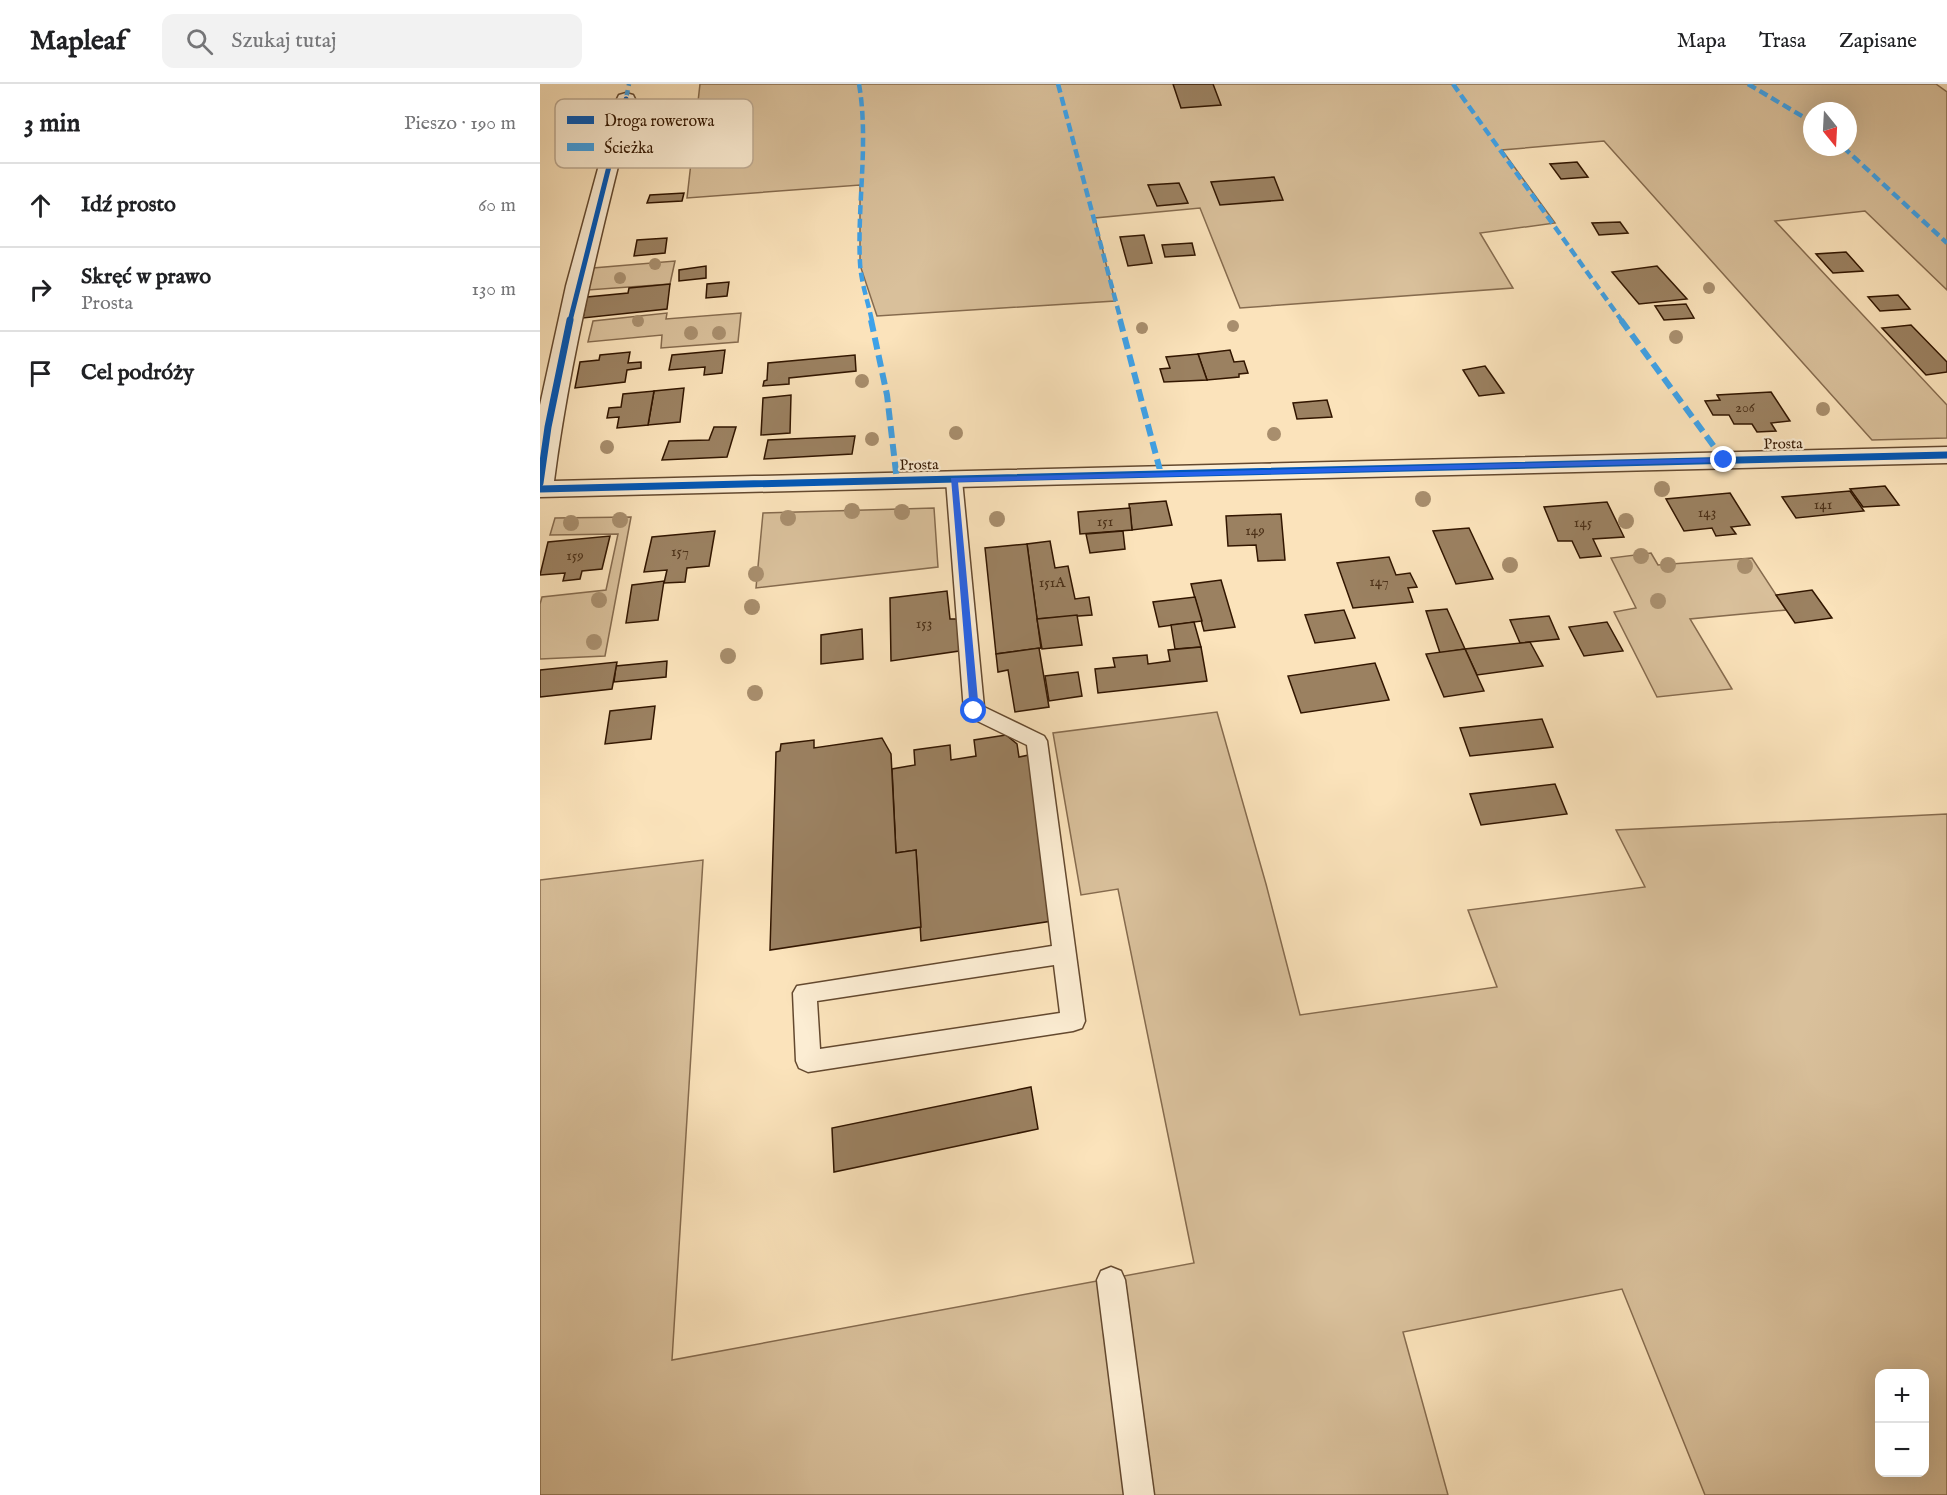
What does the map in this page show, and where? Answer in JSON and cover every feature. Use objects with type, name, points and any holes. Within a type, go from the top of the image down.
[{"type":"street","points":[[540,483],[548,427],[577,286],[608,168]]},
{"type":"street","name":"Prosta","points":[[540,489],[1947,455]]},
{"type":"lane","points":[[954,480],[974,711],[1037,741],[1073,1021],[808,1061],[805,993],[1063,954]]},
{"type":"lane","points":[[1111,1280],[1139,1495]]},
{"type":"shaded area","points":[[700,84],[1936,84],[1947,92],[1947,290],[1865,211],[1775,221],[1947,405],[1947,438],[1872,440],[1604,141],[1502,150],[1555,223],[1480,233],[1513,288],[1240,308],[1200,208],[1095,218],[1115,301],[877,316],[860,265],[860,185],[687,198],[690,168],[753,168],[753,99],[698,99]]},
{"type":"shaded area","points":[[675,261],[670,284],[588,290],[593,268]]},
{"type":"shaded area","points":[[667,313],[666,319],[741,313],[738,342],[661,348],[662,335],[588,342],[593,321]]},
{"type":"shaded area","points":[[934,508],[938,567],[756,588],[763,513]]},
{"type":"shaded area","points":[[631,517],[605,656],[540,659],[542,597],[606,590],[618,534],[550,535],[555,518]]},
{"type":"shaded area","points":[[1651,553],[1658,565],[1752,558],[1786,610],[1690,619],[1732,689],[1657,697],[1614,612],[1636,608],[1611,558]]},
{"type":"shaded area","points":[[1217,712],[1266,884],[1300,1015],[1497,987],[1468,910],[1645,887],[1616,830],[1947,814],[1947,1495],[1705,1495],[1622,1289],[1403,1332],[1448,1495],[540,1495],[540,880],[703,860],[672,1360],[1194,1263],[1118,889],[1081,895],[1053,733]]},
{"type":"building","points":[[1173,84],[1213,84],[1221,105],[1181,108]]},
{"type":"building","points":[[1577,162],[1588,177],[1561,179],[1550,164]]},
{"type":"building","points":[[1274,177],[1283,200],[1220,205],[1211,182]]},
{"type":"building","points":[[1179,183],[1188,203],[1157,206],[1148,185]]},
{"type":"building","points":[[684,193],[682,201],[647,203],[650,195]]},
{"type":"building","points":[[1620,222],[1628,233],[1599,235],[1592,223]]},
{"type":"building","points":[[1144,235],[1152,263],[1128,266],[1120,237]]},
{"type":"building","points":[[667,238],[665,253],[634,256],[637,240]]},
{"type":"building","points":[[1192,243],[1195,255],[1165,257],[1162,245]]},
{"type":"building","points":[[1846,252],[1863,271],[1833,273],[1816,254]]},
{"type":"building","points":[[706,266],[706,278],[679,281],[679,270]]},
{"type":"building","points":[[1657,266],[1687,299],[1639,304],[1612,272]]},
{"type":"building","points":[[729,282],[727,296],[706,298],[707,284]]},
{"type":"building","points":[[670,284],[667,309],[583,318],[587,297],[628,293],[629,288]]},
{"type":"building","points":[[1898,295],[1910,309],[1880,311],[1868,297]]},
{"type":"building","points":[[1686,304],[1694,318],[1664,320],[1655,306]]},
{"type":"building","points":[[1911,325],[1947,362],[1947,372],[1926,375],[1882,328]]},
{"type":"building","points":[[725,350],[722,373],[704,375],[705,367],[669,370],[672,355]]},
{"type":"building","points":[[1230,350],[1234,362],[1244,361],[1248,373],[1239,374],[1239,377],[1207,380],[1198,354]]},
{"type":"building","points":[[630,352],[628,363],[641,362],[641,368],[627,370],[625,382],[575,388],[580,362],[599,360],[600,355]]},
{"type":"building","points":[[1198,354],[1207,380],[1164,382],[1160,369],[1170,368],[1166,357]]},
{"type":"building","points":[[855,355],[856,371],[789,378],[789,384],[763,386],[764,381],[767,380],[768,363]]},
{"type":"building","points":[[1485,366],[1504,393],[1479,396],[1463,370]]},
{"type":"building","points":[[684,388],[680,422],[648,425],[654,391]]},
{"type":"building","points":[[654,391],[648,425],[617,428],[619,417],[607,418],[609,408],[621,407],[623,394]]},
{"type":"building","points":[[1771,392],[1790,421],[1771,423],[1776,431],[1757,432],[1752,424],[1734,424],[1729,415],[1713,415],[1705,401],[1720,400],[1717,395]]},
{"type":"building","points":[[791,395],[790,433],[761,435],[763,398]]},
{"type":"building","points":[[1327,400],[1332,417],[1297,419],[1293,403]]},
{"type":"building","points":[[714,427],[736,427],[727,457],[662,460],[669,441],[709,440]]},
{"type":"building","points":[[855,436],[852,454],[764,459],[768,440]]},
{"type":"building","points":[[1885,486],[1899,505],[1863,507],[1850,489]]},
{"type":"building","points":[[1850,491],[1864,511],[1796,518],[1782,497]]},
{"type":"building","points":[[1730,493],[1750,525],[1731,527],[1736,534],[1716,536],[1712,528],[1684,531],[1666,499]]},
{"type":"building","points":[[1166,501],[1172,525],[1132,530],[1129,504]]},
{"type":"building","points":[[1607,502],[1624,537],[1593,539],[1601,556],[1580,558],[1572,541],[1558,541],[1544,507]]},
{"type":"building","points":[[1130,508],[1132,530],[1080,534],[1078,512]]},
{"type":"building","points":[[1281,514],[1285,560],[1258,561],[1256,545],[1228,546],[1226,516]]},
{"type":"building","points":[[1469,528],[1493,579],[1456,584],[1433,531]]},
{"type":"building","points":[[715,531],[709,566],[687,568],[685,582],[664,583],[667,570],[644,572],[652,537]]},
{"type":"building","points":[[1123,531],[1125,549],[1090,553],[1086,534]]},
{"type":"building","points":[[610,536],[602,569],[582,571],[580,579],[563,581],[565,573],[540,575],[548,542]]},
{"type":"building","points":[[1050,541],[1055,568],[1068,566],[1075,599],[1089,597],[1092,615],[1037,619],[1027,544]]},
{"type":"building","points":[[1027,544],[1041,648],[996,654],[985,548]]},
{"type":"building","points":[[1389,557],[1396,575],[1410,573],[1417,587],[1408,588],[1413,602],[1353,608],[1337,563]]},
{"type":"building","points":[[1221,580],[1235,627],[1204,631],[1191,584]]},
{"type":"building","points":[[664,581],[658,620],[626,623],[632,585]]},
{"type":"building","points":[[1812,590],[1832,618],[1795,623],[1776,595]]},
{"type":"building","points":[[947,591],[950,619],[958,619],[959,651],[891,661],[890,598]]},
{"type":"building","points":[[1195,597],[1202,621],[1159,627],[1153,602]]},
{"type":"building","points":[[1447,609],[1465,649],[1440,653],[1426,611]]},
{"type":"building","points":[[1344,610],[1355,638],[1315,643],[1305,615]]},
{"type":"building","points":[[1077,615],[1082,645],[1042,649],[1037,619]]},
{"type":"building","points":[[1549,616],[1559,639],[1520,643],[1510,620]]},
{"type":"building","points":[[1194,622],[1201,647],[1175,649],[1171,625]]},
{"type":"building","points":[[1607,622],[1623,651],[1584,656],[1569,627]]},
{"type":"building","points":[[862,629],[863,659],[821,664],[821,635]]},
{"type":"building","points":[[1530,642],[1543,666],[1477,675],[1465,649]]},
{"type":"building","points":[[1201,647],[1207,681],[1098,693],[1095,669],[1115,667],[1113,658],[1147,655],[1148,664],[1170,661],[1168,650]]},
{"type":"building","points":[[1039,648],[1049,707],[1015,712],[1008,670],[998,672],[996,654]]},
{"type":"building","points":[[1465,649],[1484,691],[1444,697],[1426,654]]},
{"type":"building","points":[[667,661],[666,677],[614,682],[616,666]]},
{"type":"building","points":[[617,662],[612,689],[540,697],[540,670]]},
{"type":"building","points":[[1375,663],[1389,700],[1301,713],[1288,676]]},
{"type":"building","points":[[1078,672],[1082,696],[1049,701],[1045,676]]},
{"type":"building","points":[[655,706],[651,739],[605,744],[610,711]]},
{"type":"building","points":[[1542,719],[1553,747],[1470,756],[1460,728]]},
{"type":"building","points":[[1006,735],[1017,744],[1019,757],[1029,755],[1052,921],[921,941],[916,850],[896,853],[892,769],[915,765],[914,750],[950,745],[951,760],[976,756],[974,740]]},
{"type":"building","points":[[882,738],[891,754],[896,853],[916,850],[921,927],[770,950],[776,752],[780,751],[781,744],[814,740],[814,748]]},
{"type":"building","points":[[1555,784],[1567,814],[1481,825],[1470,794]]},
{"type":"building","points":[[1031,1087],[1038,1129],[834,1172],[832,1128]]},
{"type":"marked path","points":[[626,99],[629,84]]},
{"type":"marked path","points":[[859,84],[864,113],[860,184],[860,265],[887,395],[897,481]]},
{"type":"marked path","points":[[1058,84],[1161,474]]},
{"type":"marked path","points":[[1453,84],[1554,228],[1724,460]]},
{"type":"marked path","points":[[1748,84],[1803,117]]},
{"type":"marked path","points":[[1853,156],[1947,243]]},
{"type":"cycle path","points":[[540,483],[548,427],[577,286],[608,168]]},
{"type":"cycle path","points":[[540,489],[1947,455]]},
{"type":"route","points":[[974,711],[954,480],[1724,460]]}]
